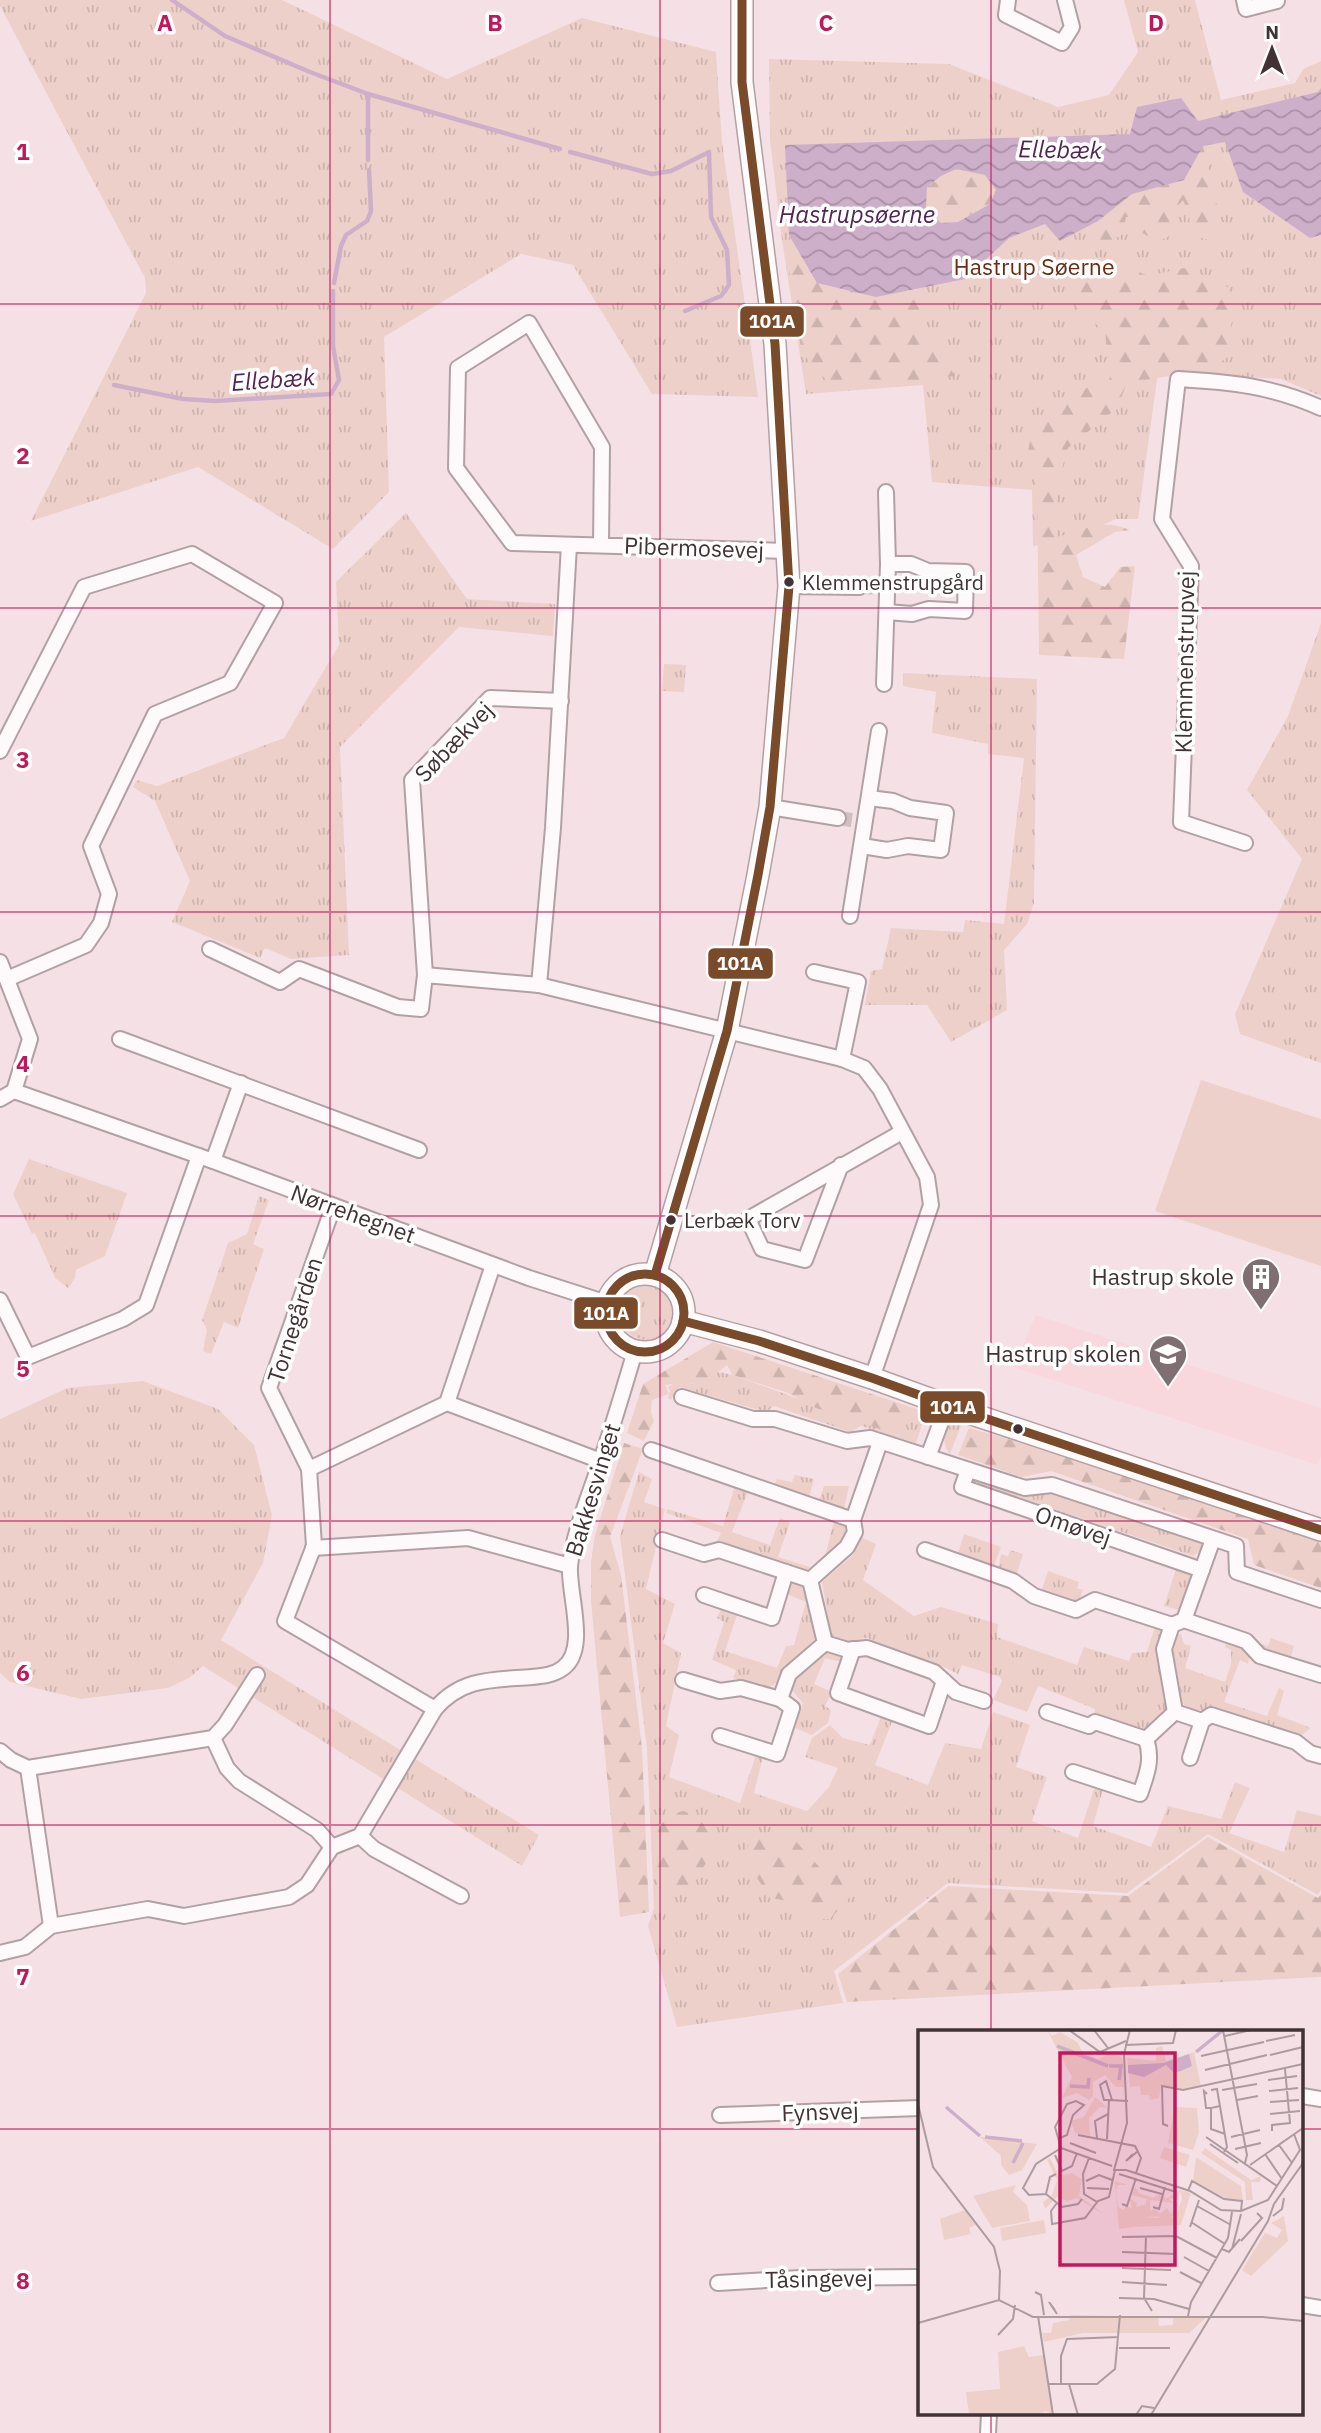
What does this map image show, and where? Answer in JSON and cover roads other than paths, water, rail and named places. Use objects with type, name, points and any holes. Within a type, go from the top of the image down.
[{"type":"street","points":[[655,1275],[727,1031],[770,807],[789,586],[775,344],[742,82],[742,0]]},
{"type":"street","points":[[1008,0],[1006,15],[1062,43],[1072,27],[1065,0]]},
{"type":"street","points":[[1244,0],[1246,9],[1277,1]]},
{"type":"street","name":"Pibermosevej","points":[[601,545],[602,447],[528,323],[458,368],[456,468],[513,543],[787,551]]},
{"type":"street","name":"Klemmenstrupvej","points":[[1245,843],[1181,822],[1191,566],[1162,519],[1178,379],[1252,385],[1290,394],[1321,408]]},
{"type":"street","points":[[884,684],[888,564],[886,492]]},
{"type":"street","points":[[539,985],[553,828],[569,545]]},
{"type":"street","points":[[0,751],[84,587],[192,554],[275,603],[230,683],[155,714],[91,846],[109,894],[100,923],[86,945],[7,979]]},
{"type":"street","points":[[887,612],[912,614],[929,609],[965,611],[966,572],[928,571],[911,564],[888,564]]},
{"type":"street","points":[[789,586],[859,587]]},
{"type":"street","name":"Søbækvej","points":[[210,949],[280,982],[299,969],[398,1007],[421,1009],[425,975],[412,780],[490,698],[561,701]]},
{"type":"street","points":[[850,916],[878,731]]},
{"type":"street","points":[[862,846],[887,850],[908,846],[941,850],[946,813],[869,798]]},
{"type":"street","points":[[770,807],[838,818]]},
{"type":"street","points":[[0,962],[30,1039],[14,1091],[0,1099]]},
{"type":"street","points":[[814,972],[858,982],[842,1059]]},
{"type":"street","points":[[425,975],[539,985],[842,1059],[864,1068],[880,1088],[927,1177],[930,1205],[872,1378]]},
{"type":"street","points":[[120,1039],[419,1150]]},
{"type":"street","points":[[0,1300],[28,1357],[123,1319],[146,1305],[206,1159],[241,1083]]},
{"type":"street","name":"Nørrehegnet","points":[[14,1091],[493,1265],[607,1303]]},
{"type":"street","points":[[841,1166],[806,1260],[762,1248],[748,1219],[841,1166],[902,1132]]},
{"type":"street","name":"Tornegården","points":[[333,1206],[269,1388],[309,1469],[313,1548],[285,1620],[435,1709]]},
{"type":"street","points":[[309,1469],[447,1403],[493,1265]]},
{"type":"street","points":[[637,1275],[655,1275],[667,1280],[677,1291],[683,1305],[683,1321],[677,1335],[667,1345],[652,1351],[635,1351],[612,1335],[606,1321],[607,1303],[612,1291],[623,1280],[637,1275]]},
{"type":"street","points":[[683,1321],[759,1341],[872,1378],[947,1406],[1321,1530]]},
{"type":"street","name":"Bakkesvinget","points":[[360,1836],[435,1709],[453,1691],[480,1681],[547,1675],[562,1670],[572,1660],[576,1630],[570,1566],[578,1524],[601,1461],[635,1351]]},
{"type":"street","name":"Omøvej","points":[[682,1397],[753,1419],[775,1419],[847,1441],[870,1438],[1025,1488],[1052,1485],[1236,1546],[1237,1572],[1321,1600]]},
{"type":"street","points":[[447,1403],[601,1461]]},
{"type":"street","points":[[928,1457],[947,1406]]},
{"type":"street","points":[[810,1580],[847,1547],[855,1532],[853,1520],[880,1442]]},
{"type":"street","points":[[651,1450],[853,1520]]},
{"type":"street","name":"Omøvej","points":[[968,1470],[962,1487],[1202,1570]]},
{"type":"street","points":[[313,1548],[468,1538],[570,1566]]},
{"type":"street","points":[[1175,1712],[1164,1649],[1202,1570],[1213,1539]]},
{"type":"street","points":[[662,1540],[704,1554],[719,1550],[810,1580]]},
{"type":"street","points":[[925,1550],[1013,1581],[1034,1596],[1076,1610],[1095,1600],[1246,1642],[1260,1656],[1321,1675]]},
{"type":"street","points":[[704,1595],[772,1618],[786,1572]]},
{"type":"street","points":[[810,1580],[825,1643]]},
{"type":"street","points":[[825,1643],[853,1649],[867,1648],[934,1672],[956,1692],[984,1701]]},
{"type":"street","points":[[780,1699],[789,1674],[825,1643]]},
{"type":"street","points":[[853,1649],[838,1693],[929,1726],[944,1681]]},
{"type":"street","points":[[0,1751],[28,1768],[213,1738],[225,1726],[257,1675]]},
{"type":"street","points":[[683,1679],[720,1691],[741,1688],[780,1699],[792,1708],[777,1754],[720,1736]]},
{"type":"street","points":[[1047,1712],[1089,1726],[1095,1721],[1146,1739]]},
{"type":"street","points":[[1175,1712],[1202,1721]]},
{"type":"street","points":[[1146,1739],[1175,1712]]},
{"type":"street","points":[[1190,1758],[1202,1721],[1211,1715],[1296,1742],[1321,1756]]},
{"type":"street","points":[[213,1738],[228,1768],[239,1781],[317,1830],[332,1847]]},
{"type":"street","points":[[1073,1772],[1140,1794],[1150,1763],[1150,1750],[1146,1739]]},
{"type":"street","points":[[28,1768],[51,1926]]},
{"type":"street","points":[[0,1953],[24,1947],[51,1926],[148,1909],[184,1916],[289,1897],[307,1885],[332,1847],[360,1836],[374,1849],[461,1896]]},
{"type":"street","name":"Fynsvej","points":[[720,2115],[918,2108]]},
{"type":"street","name":"Tåsingevej","points":[[718,2283],[800,2278],[918,2277]]},
{"type":"water","name":"Hastrupsøerne","points":[[1321,88],[1321,235],[1310,238],[1243,192],[1225,142],[1203,146],[1184,180],[1132,194],[1098,221],[1060,241],[1045,224],[1009,238],[965,279],[876,297],[817,283],[789,235],[785,145],[1130,134],[1137,107],[1181,98],[1198,121],[1318,92]],"holes":[[[956,169],[985,175],[996,190],[990,204],[958,222],[941,223],[926,208],[927,187],[941,176]]]},
{"type":"waterway","points":[[172,0],[225,36],[310,72],[368,94],[560,149]]},
{"type":"waterway","name":"Ellebæk","points":[[368,94],[368,160]]},
{"type":"waterway","points":[[570,152],[652,174],[671,171],[709,152],[711,217],[727,250],[729,285],[721,296],[685,311]]},
{"type":"waterway","name":"Ellebæk","points":[[334,283],[341,246],[346,235],[367,221],[371,211],[369,170]]},
{"type":"waterway","name":"Ellebæk","points":[[114,385],[183,399],[215,401],[331,394],[339,380],[333,346],[333,291]]},
{"type":"tunnel","points":[[859,587],[888,588]]},
{"type":"tunnel","points":[[838,818],[866,822]]},
{"type":"place","name":"Klemmenstrupgård","points":[[789,582]]},
{"type":"place","name":"Lerbæk Torv","points":[[671,1220]]},
{"type":"place","name":"Hastrup skole","points":[[1261,1311]]},
{"type":"place","name":"Hastrup skolen","points":[[1168,1388]]},
{"type":"park label","name":"Hastrup Søerne","points":[[1034,267]]}]
